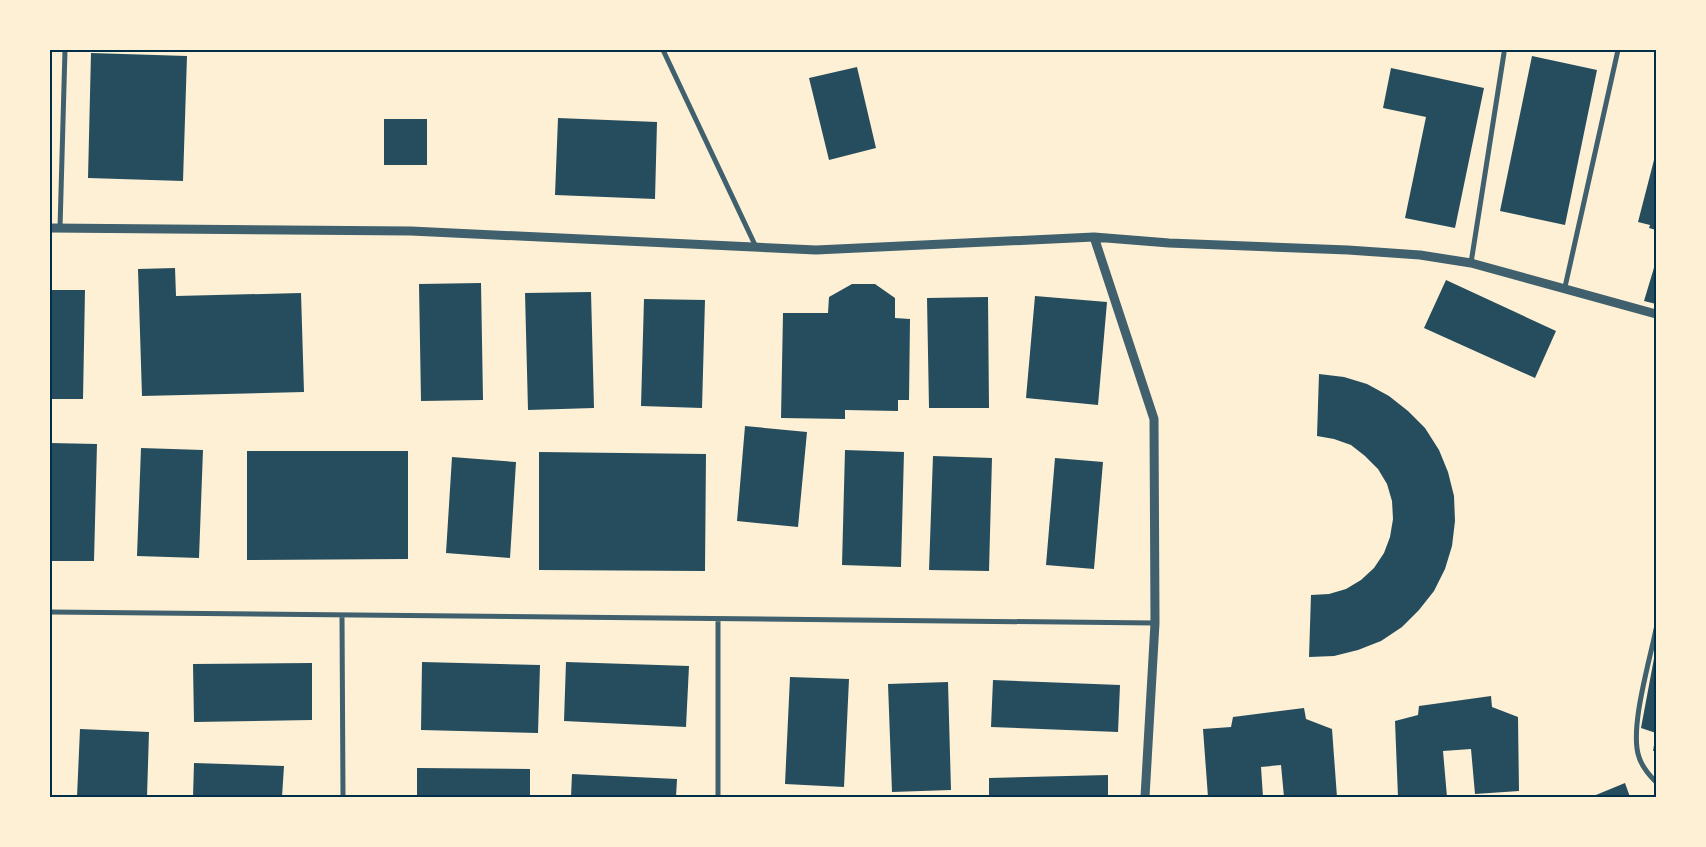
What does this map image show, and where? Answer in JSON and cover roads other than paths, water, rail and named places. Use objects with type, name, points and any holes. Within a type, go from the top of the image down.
[{"type":"street","points":[[65,50],[55,229],[411,231],[816,250],[1094,236],[1169,243],[1348,250],[1420,255],[1471,263],[1565,287],[1656,314]]},
{"type":"street","points":[[663,50],[756,247]]},
{"type":"street","points":[[1565,287],[1618,50]]},
{"type":"street","points":[[1471,263],[1504,53]]},
{"type":"street","points":[[1094,236],[1154,419],[1155,623],[1145,797]]},
{"type":"street","points":[[50,612],[1155,623]]},
{"type":"street","points":[[342,616],[343,797]]},
{"type":"street","points":[[718,620],[718,797]]},
{"type":"street","points":[[1656,629],[1636,731],[1639,757],[1648,774],[1656,782]]}]
